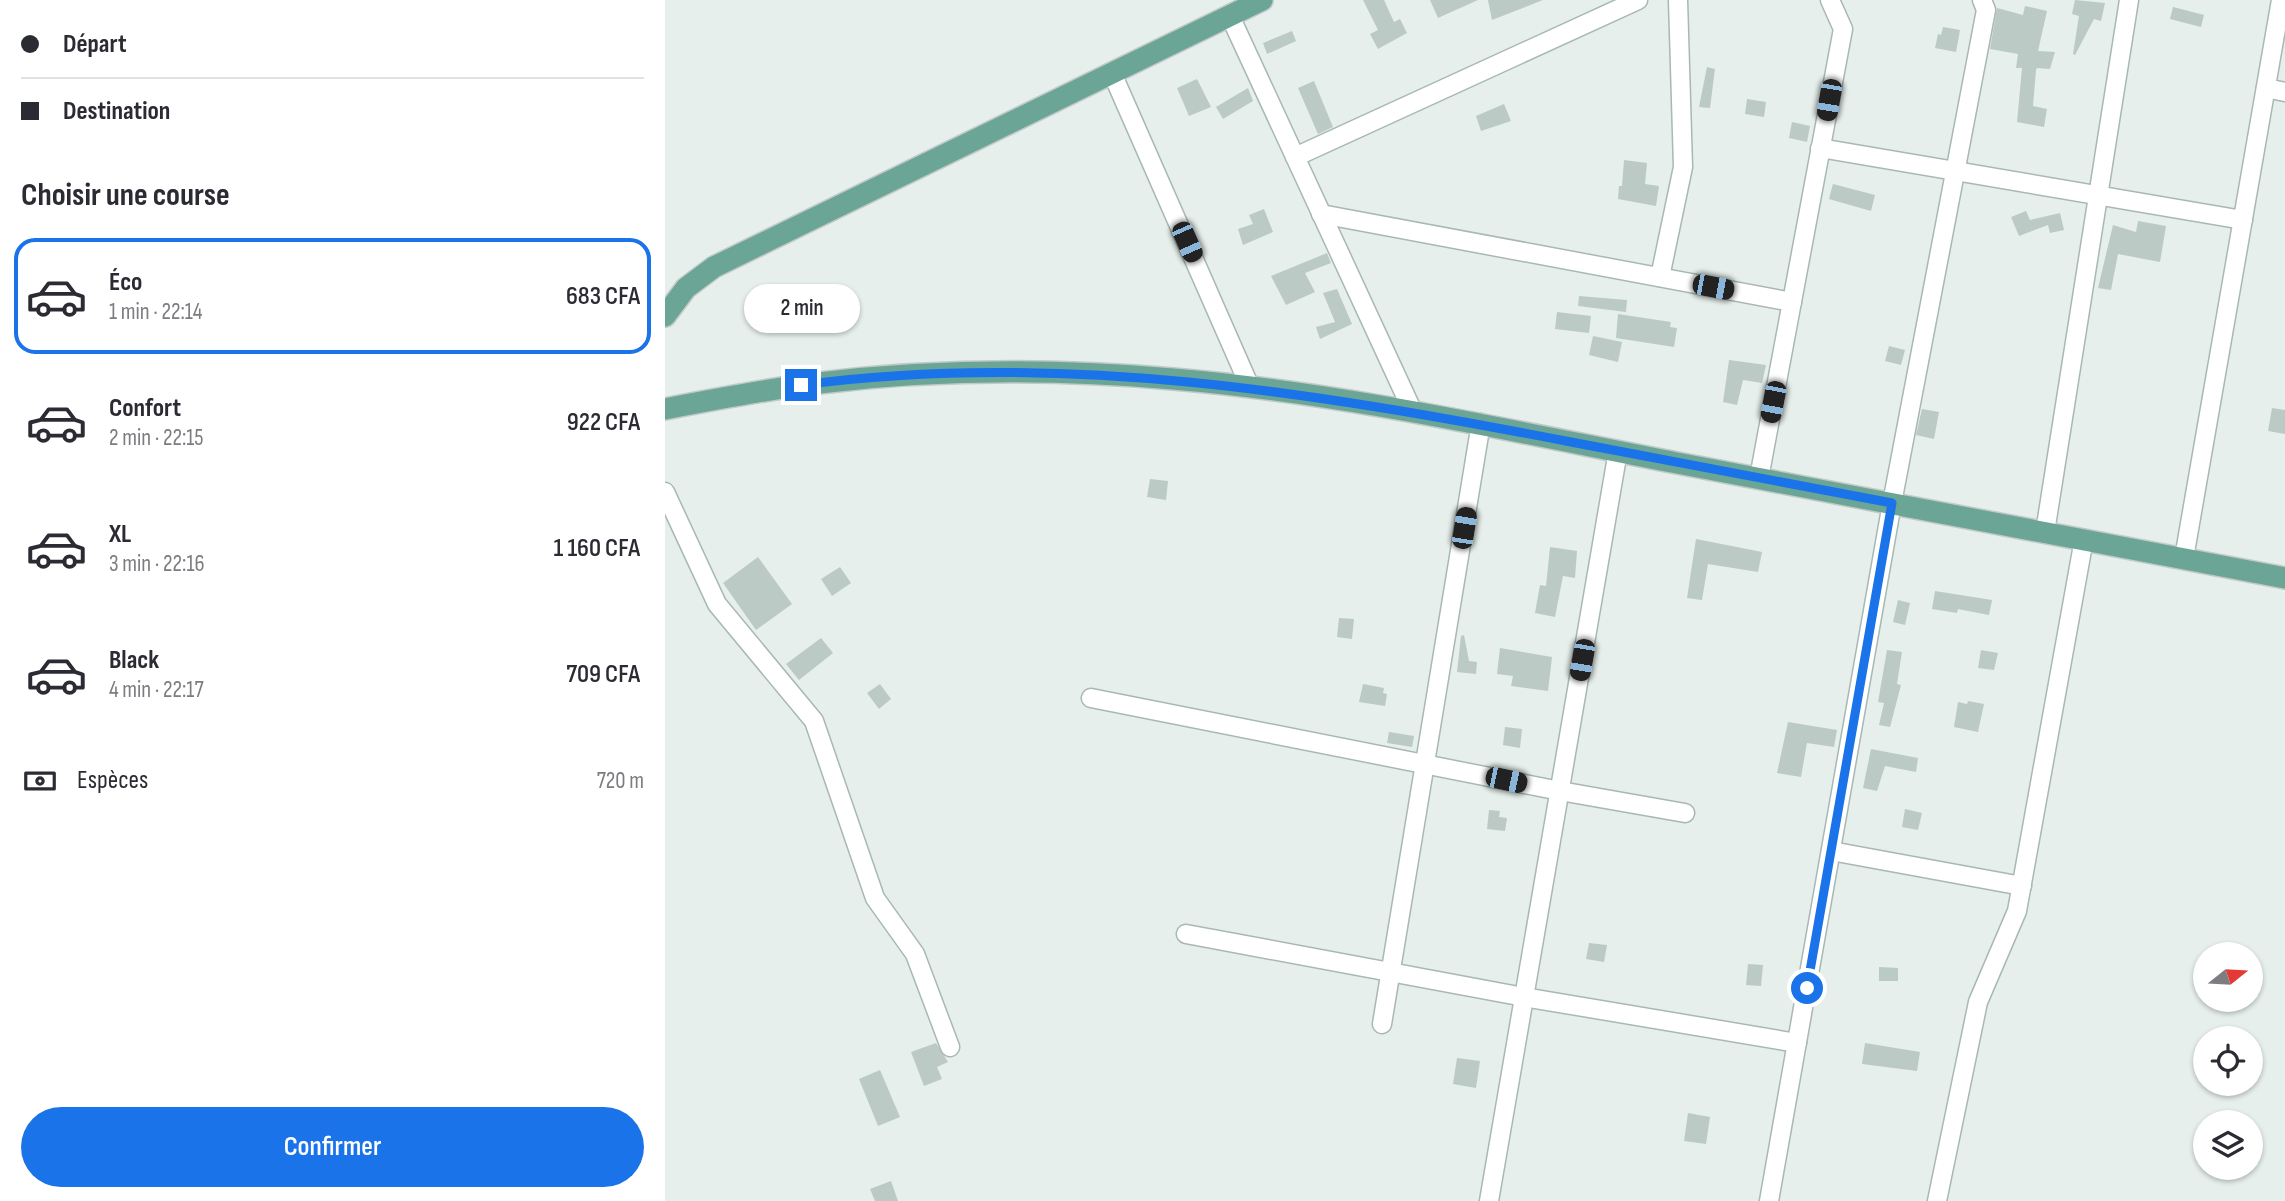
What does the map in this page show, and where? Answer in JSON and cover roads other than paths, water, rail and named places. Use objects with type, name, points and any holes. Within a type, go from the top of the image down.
[{"type":"main road","points":[[665,316],[686,288],[713,267],[1262,0]]},
{"type":"main road","points":[[665,409],[823,382],[940,374],[1089,374],[1250,387],[1481,424],[2285,578]]},
{"type":"street","points":[[1295,157],[1639,0]]},
{"type":"street","points":[[1660,277],[1683,167],[1678,0]]},
{"type":"street","points":[[1759,478],[1843,29],[1830,0]]},
{"type":"street","points":[[1769,1201],[1892,503],[1986,10],[1982,0]]},
{"type":"street","points":[[2045,532],[2130,0]]},
{"type":"street","points":[[2184,558],[2281,0]]},
{"type":"street","points":[[1230,16],[1413,412]]},
{"type":"street","points":[[1112,73],[1250,387]]},
{"type":"street","points":[[2266,88],[2285,92]]},
{"type":"street","points":[[1820,148],[2243,220]]},
{"type":"street","points":[[1321,214],[1792,302]]},
{"type":"street","points":[[1383,1024],[1481,424]]},
{"type":"street","points":[[1489,1201],[1618,451]]},
{"type":"street","points":[[665,492],[717,604],[814,721],[875,898],[915,954],[950,1047]]},
{"type":"street","points":[[1937,1201],[1978,1002],[2017,911],[2084,539]]},
{"type":"street","points":[[1091,698],[1560,791],[1685,813]]},
{"type":"street","points":[[1831,851],[2022,886]]},
{"type":"street","points":[[1186,934],[1524,997],[1797,1042]]}]
